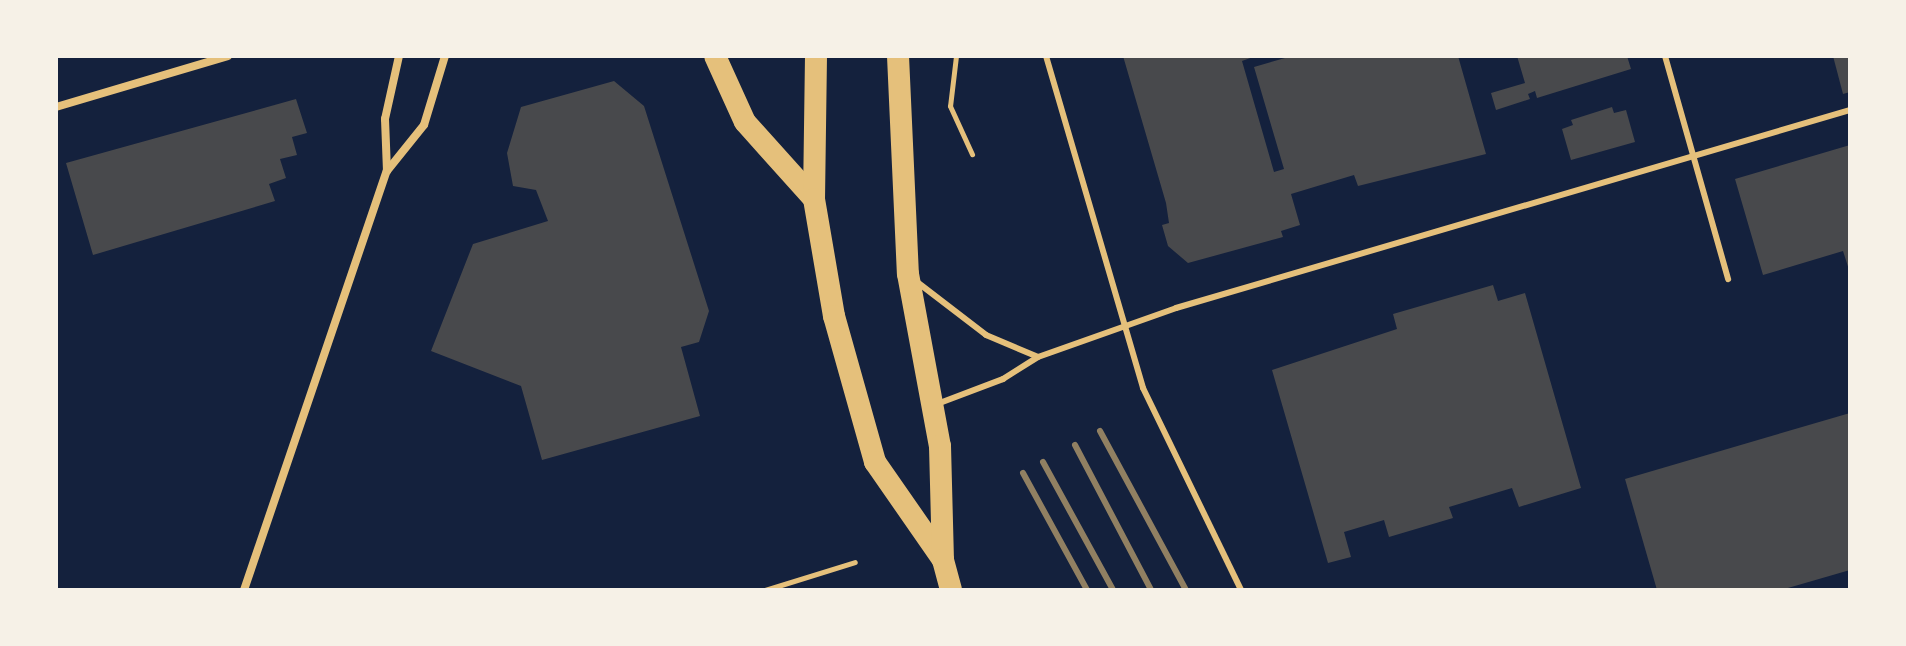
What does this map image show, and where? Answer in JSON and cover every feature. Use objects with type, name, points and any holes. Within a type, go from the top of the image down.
[{"type":"highway","points":[[715,56],[745,122],[814,199]]},
{"type":"highway","points":[[816,56],[814,199],[834,316],[875,462],[943,560]]},
{"type":"highway","points":[[898,56],[908,274],[940,446],[943,560],[951,590]]},
{"type":"street","points":[[56,107],[228,56]]},
{"type":"street","points":[[387,171],[385,119],[399,56]]},
{"type":"street","points":[[244,590],[387,171],[424,125],[445,56]]},
{"type":"lane","points":[[1046,56],[1143,388],[1241,590]]},
{"type":"lane","points":[[1665,56],[1728,279]]},
{"type":"lane","points":[[931,407],[1003,379],[1038,357],[1124,327],[1850,110]]},
{"type":"lane","points":[[908,274],[976,329],[1038,357]]},
{"type":"path","points":[[956,56],[950,106],[972,154]]},
{"type":"path","points":[[765,590],[855,562]]},
{"type":"building","points":[[1123,56],[1256,56],[1242,61],[1274,172],[1284,169],[1254,67],[1292,56],[1458,56],[1486,154],[1358,186],[1354,175],[1291,194],[1300,225],[1281,231],[1283,237],[1188,263],[1168,246],[1162,225],[1169,223],[1166,203]]},
{"type":"building","points":[[1517,56],[1627,56],[1631,69],[1537,98],[1535,91],[1528,94],[1530,99],[1496,110],[1491,93],[1525,83]]},
{"type":"building","points":[[1833,56],[1850,56],[1850,92],[1843,94]]},
{"type":"building","points":[[614,81],[644,106],[709,311],[699,342],[681,347],[700,416],[542,460],[521,386],[431,351],[473,244],[548,221],[536,190],[513,186],[507,153],[521,107]]},
{"type":"building","points":[[296,99],[307,133],[292,137],[297,155],[280,159],[286,178],[269,184],[275,201],[93,255],[66,163]]},
{"type":"building","points":[[1612,107],[1614,113],[1626,110],[1635,142],[1571,160],[1562,129],[1573,125],[1571,120]]},
{"type":"building","points":[[1850,145],[1850,273],[1843,251],[1763,275],[1735,179]]},
{"type":"building","points":[[1493,285],[1498,301],[1525,293],[1581,488],[1519,507],[1512,488],[1449,507],[1453,518],[1389,537],[1384,520],[1344,532],[1351,557],[1328,563],[1272,370],[1397,329],[1393,314]]},
{"type":"building","points":[[1850,413],[1850,570],[1781,590],[1657,590],[1625,479]]},
{"type":"railway","points":[[1100,431],[1186,590]]},
{"type":"railway","points":[[1075,445],[1151,590]]},
{"type":"railway","points":[[1043,462],[1113,590]]},
{"type":"railway","points":[[1023,473],[1087,590]]}]
